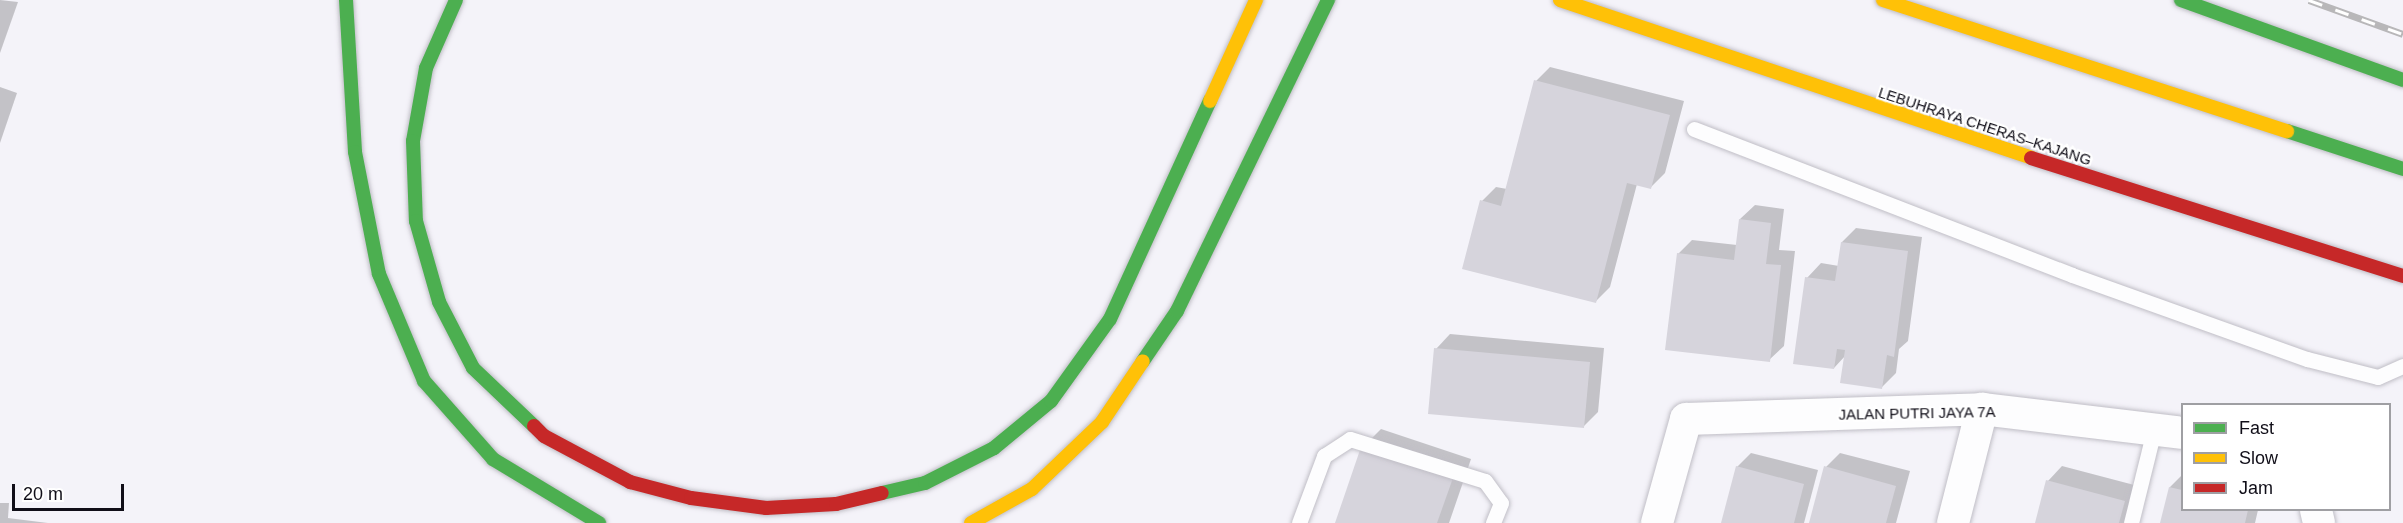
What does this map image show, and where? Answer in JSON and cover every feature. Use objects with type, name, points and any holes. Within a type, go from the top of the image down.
[{"type":"highway","points":[[346,0],[355,152],[379,274],[424,381],[493,459],[599,523]]},
{"type":"highway","points":[[456,0],[426,68],[415,130],[416,221],[439,302],[473,368],[544,436],[630,482],[691,498],[766,507],[836,504],[925,483],[994,448],[1051,400],[1110,319],[1256,0]]},
{"type":"highway","points":[[971,523],[1032,489],[1102,422],[1176,311],[1328,0]]},
{"type":"highway","name":"LEBUHRAYA CHERAS–KAJANG","points":[[1560,0],[1884,111],[2403,276]]},
{"type":"highway","points":[[1883,0],[2403,169]]},
{"type":"highway","points":[[2181,0],[2403,80]]},
{"type":"street","name":"JALAN PUTRI JAYA 7A","points":[[1657,523],[1686,419],[1982,409],[2168,432]]},
{"type":"street","points":[[1953,523],[1982,409]]},
{"type":"lane","points":[[1695,129],[2072,275],[2307,358],[2378,377],[2403,366]]},
{"type":"lane","points":[[2131,523],[2168,432]]},
{"type":"lane","points":[[1299,523],[1324,456],[1350,439],[1485,481],[1501,503],[1492,523]]},
{"type":"building","points":[[1534,80],[1670,115],[1651,189],[1627,183],[1596,303],[1462,269],[1480,200],[1501,206]]},
{"type":"building","points":[[1739,219],[1771,223],[1766,264],[1781,265],[1770,362],[1665,350],[1677,253],[1734,260]]},
{"type":"building","points":[[1841,242],[1908,251],[1894,357],[1887,355],[1882,389],[1840,383],[1845,350],[1837,349],[1834,369],[1793,364],[1805,277],[1835,281]]},
{"type":"building","points":[[1434,348],[1590,362],[1584,428],[1428,414]]},
{"type":"building","points":[[1361,447],[1453,478],[1437,523],[1335,523]]},
{"type":"building","points":[[1736,466],[1804,484],[1794,523],[1721,523]]},
{"type":"building","points":[[1824,466],[1896,486],[1886,523],[1809,523]]},
{"type":"building","points":[[2046,480],[2125,501],[2119,523],[2035,523]]},
{"type":"building","points":[[2169,487],[2181,490],[2181,511],[2248,511],[2245,523],[2160,523]]},
{"type":"railway","points":[[2309,0],[2403,34]]},
{"type":"traffic: fast","points":[[346,0],[355,152],[379,274],[424,381],[493,459],[599,523]]},
{"type":"traffic: fast","points":[[456,0],[426,68],[413,141],[416,221],[439,302],[473,368],[534,426]]},
{"type":"traffic: fast","points":[[1143,361],[1177,311],[1328,0]]},
{"type":"traffic: fast","points":[[2181,0],[2403,80]]},
{"type":"traffic: fast","points":[[882,493],[925,483],[994,448],[1051,401],[1110,319],[1210,101]]},
{"type":"traffic: fast","points":[[2287,131],[2403,169]]},
{"type":"traffic: slow","points":[[1210,101],[1256,0]]},
{"type":"traffic: slow","points":[[1560,0],[2031,158]]},
{"type":"traffic: slow","points":[[1883,0],[2287,131]]},
{"type":"traffic: slow","points":[[971,523],[1032,489],[1102,422],[1143,361]]},
{"type":"traffic: jam","points":[[2031,158],[2403,276]]},
{"type":"traffic: jam","points":[[534,426],[544,436],[630,482],[691,498],[766,508],[836,504],[882,493]]}]
